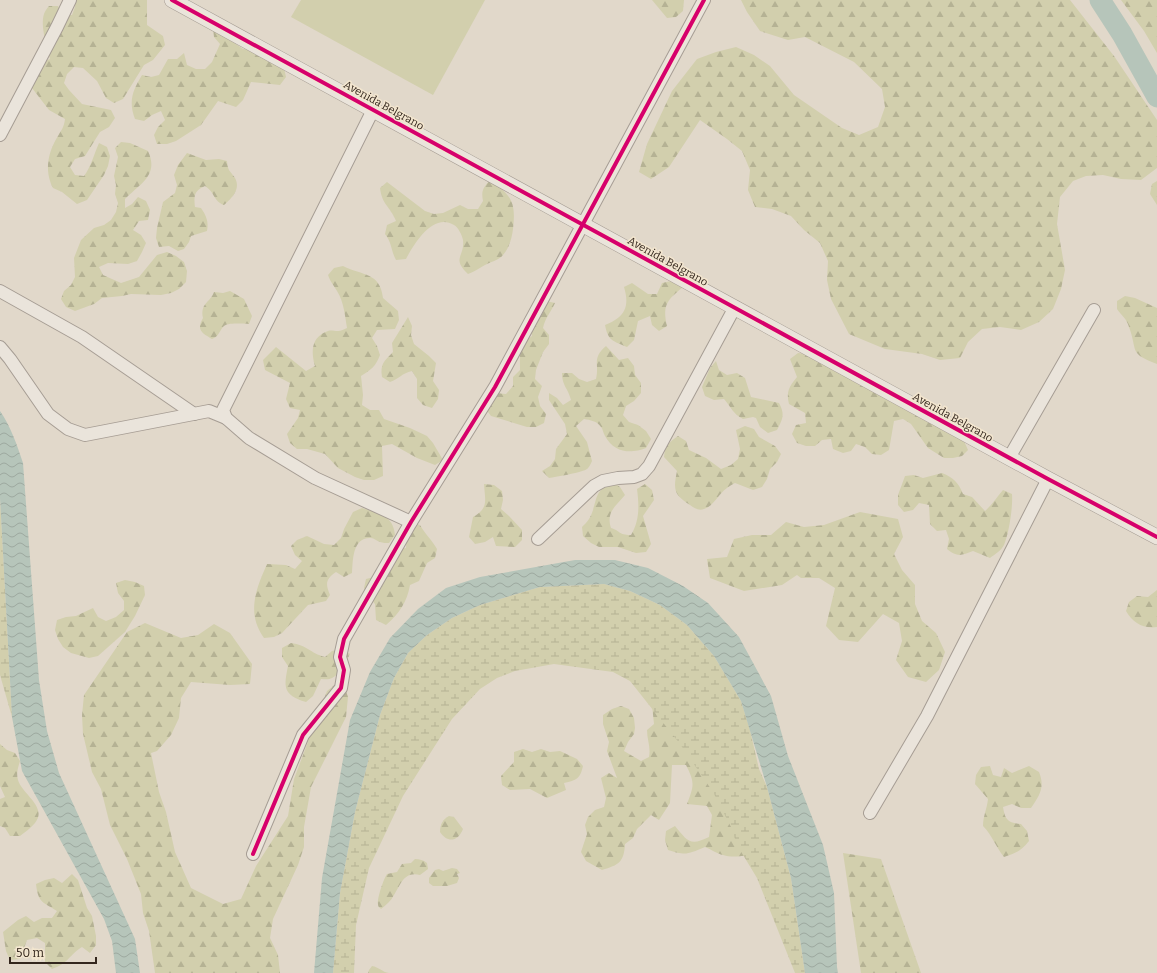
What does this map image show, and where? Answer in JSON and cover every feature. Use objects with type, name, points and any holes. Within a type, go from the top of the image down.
[{"type":"street","points":[[0,135],[70,0]]},
{"type":"street","name":"Avenida Belgrano","points":[[172,0],[1009,458],[1157,537]]},
{"type":"street","points":[[252,854],[303,735],[341,688],[344,670],[340,657],[344,639],[411,522],[495,387],[704,0]]},
{"type":"street","points":[[226,418],[223,410],[373,110]]},
{"type":"street","points":[[0,291],[82,337],[194,414]]},
{"type":"street","points":[[538,539],[594,486],[603,481],[634,477],[642,474],[649,466],[735,307]]},
{"type":"street","points":[[1009,458],[1094,310]]},
{"type":"street","points":[[0,347],[48,414],[68,429],[85,435],[209,411],[226,418],[249,438],[315,478],[411,522]]},
{"type":"street","points":[[870,813],[927,716],[1048,479]]},
{"type":"green space","points":[[74,0],[147,0],[147,25],[163,36],[165,45],[153,60],[144,65],[123,99],[114,103],[106,98],[97,81],[83,68],[74,67],[67,74],[64,83],[82,104],[111,110],[115,118],[109,127],[100,132],[85,156],[75,159],[70,167],[75,175],[84,176],[91,165],[99,143],[107,147],[110,156],[104,175],[87,200],[77,204],[62,192],[53,188],[50,181],[48,168],[48,161],[52,148],[63,128],[65,119],[49,110],[32,88],[33,78],[42,62],[50,59],[43,30],[43,19],[45,12],[49,6],[58,6],[63,15],[72,15],[75,7]]},
{"type":"green space","points":[[301,0],[485,0],[433,95],[291,17]]},
{"type":"green space","points":[[652,0],[684,0],[683,11],[676,17],[667,18]]},
{"type":"green space","points":[[741,0],[1070,0],[1114,56],[1157,120],[1157,168],[1141,180],[1121,179],[1103,175],[1086,176],[1073,181],[1060,197],[1057,224],[1065,270],[1061,289],[1053,309],[1039,322],[1021,330],[1000,327],[982,329],[968,342],[960,358],[940,360],[922,354],[885,349],[849,334],[831,299],[827,280],[828,261],[820,243],[804,230],[791,216],[772,209],[755,207],[748,190],[750,170],[742,151],[727,139],[700,120],[669,167],[651,179],[639,172],[647,144],[672,91],[697,59],[736,47],[754,55],[770,66],[794,95],[842,128],[859,135],[878,127],[885,107],[882,89],[854,62],[805,37],[788,40],[760,31]]},
{"type":"green space","points":[[1121,0],[1157,0],[1157,53],[1144,31]]},
{"type":"green space","points":[[213,28],[222,30],[243,49],[262,50],[284,68],[286,77],[280,85],[251,82],[243,100],[236,107],[218,101],[201,125],[176,141],[167,144],[157,144],[154,135],[158,127],[165,120],[161,111],[144,121],[135,119],[132,107],[132,96],[136,86],[142,75],[151,77],[159,75],[168,59],[177,59],[184,53],[187,65],[196,69],[205,69],[212,62],[220,44],[214,37]]},
{"type":"green space","points":[[121,142],[130,143],[148,151],[151,159],[150,173],[147,178],[125,199],[125,208],[132,204],[138,197],[146,201],[150,210],[148,220],[139,221],[133,230],[141,235],[146,243],[137,261],[128,264],[108,263],[99,267],[103,275],[121,283],[139,277],[157,255],[167,252],[184,262],[187,271],[186,282],[179,289],[171,293],[161,295],[131,294],[102,298],[94,304],[75,311],[66,307],[61,299],[64,291],[71,285],[75,277],[74,258],[81,240],[94,228],[104,225],[111,220],[116,212],[118,203],[115,194],[116,185],[114,176],[118,157],[115,148]]},
{"type":"green space","points":[[187,153],[206,160],[219,159],[227,161],[229,169],[237,182],[237,186],[233,196],[224,205],[218,201],[211,191],[205,186],[197,192],[195,196],[195,207],[201,208],[207,219],[208,228],[207,231],[191,236],[184,249],[178,251],[169,246],[159,247],[156,238],[163,202],[175,193],[177,185],[174,175],[178,165]]},
{"type":"green space","points":[[490,180],[508,195],[514,212],[510,243],[501,257],[468,274],[463,269],[459,261],[463,246],[462,236],[454,225],[446,222],[432,226],[419,238],[406,259],[396,260],[385,234],[387,225],[396,221],[384,202],[381,194],[380,188],[387,182],[425,211],[434,214],[443,213],[460,205],[468,209],[478,209],[483,201],[483,190]]},
{"type":"green space","points":[[1157,181],[1157,205],[1150,194],[1152,184]]},
{"type":"green space","points":[[343,266],[374,279],[378,283],[383,298],[398,311],[399,320],[395,329],[377,330],[372,338],[380,355],[373,367],[361,376],[363,395],[362,405],[370,410],[379,410],[384,419],[427,436],[443,460],[435,465],[417,458],[392,444],[382,446],[383,476],[374,480],[364,480],[338,468],[325,454],[307,449],[297,449],[290,443],[287,434],[298,418],[300,410],[290,408],[286,399],[290,383],[265,370],[263,360],[276,347],[306,371],[315,366],[313,350],[315,341],[318,337],[328,331],[339,331],[347,328],[341,300],[328,275],[334,268]]},
{"type":"green space","points":[[671,281],[684,286],[670,299],[666,307],[665,312],[667,326],[659,331],[652,325],[650,316],[638,321],[634,340],[627,347],[612,340],[606,330],[605,325],[621,315],[626,306],[626,294],[624,287],[632,283],[648,294],[657,294],[662,283]]},
{"type":"green space","points":[[230,291],[244,299],[252,316],[249,324],[225,325],[217,336],[212,339],[203,333],[200,328],[204,306],[214,292],[223,293]]},
{"type":"green space","points":[[1125,296],[1135,298],[1157,308],[1157,364],[1142,357],[1136,350],[1128,324],[1117,309],[1117,301]]},
{"type":"green space","points":[[546,301],[555,303],[544,324],[543,328],[549,335],[549,344],[543,352],[536,370],[535,379],[542,386],[538,397],[540,406],[546,414],[544,423],[536,427],[527,427],[491,416],[485,408],[496,393],[506,394],[513,386],[513,377],[520,370],[520,355],[522,347],[524,343],[532,336],[531,326]]},
{"type":"green space","points":[[408,317],[412,326],[411,335],[414,344],[436,363],[433,381],[439,390],[438,399],[432,408],[423,405],[417,398],[417,379],[412,371],[390,382],[382,377],[383,363],[393,352],[392,343]]},
{"type":"green space","points":[[606,346],[619,360],[628,358],[634,366],[635,375],[641,383],[641,393],[634,401],[626,406],[623,415],[629,422],[638,425],[646,431],[651,439],[646,448],[635,451],[623,451],[613,446],[609,442],[598,423],[584,419],[576,426],[587,442],[592,461],[589,467],[581,472],[549,478],[542,471],[550,466],[555,459],[556,449],[567,434],[565,424],[549,400],[549,393],[557,398],[563,405],[571,400],[563,381],[562,373],[572,373],[579,379],[587,382],[596,379],[597,358]]},
{"type":"green space","points":[[798,353],[808,354],[964,441],[968,450],[962,456],[944,458],[928,448],[911,424],[903,419],[894,421],[889,450],[881,455],[872,454],[865,447],[856,444],[851,451],[843,453],[833,449],[831,439],[822,440],[815,446],[806,446],[797,443],[792,434],[796,425],[806,423],[805,413],[789,404],[788,392],[797,377],[790,359]]},
{"type":"green space","points":[[716,361],[719,370],[727,375],[737,373],[745,378],[751,397],[779,403],[782,410],[782,416],[781,423],[777,430],[768,433],[760,427],[756,418],[753,417],[743,419],[737,415],[724,399],[714,400],[705,396],[702,387],[710,368]]},
{"type":"green space","points":[[745,426],[754,429],[759,437],[775,446],[781,454],[777,462],[770,469],[767,479],[762,487],[753,490],[735,483],[724,490],[711,505],[702,510],[695,508],[681,498],[675,487],[677,471],[664,457],[666,447],[670,442],[678,436],[686,441],[689,450],[706,458],[721,469],[731,465],[738,459],[740,449],[736,430]]},
{"type":"green space","points":[[942,473],[955,481],[963,494],[972,497],[985,511],[1003,490],[1012,494],[1011,513],[1006,540],[1001,549],[990,558],[973,551],[959,555],[947,549],[949,539],[946,530],[937,531],[930,524],[929,505],[919,503],[913,510],[904,512],[898,505],[898,495],[905,476],[914,475],[923,478]]},
{"type":"green space","points":[[613,482],[620,487],[625,495],[612,510],[610,518],[611,528],[622,534],[631,535],[636,524],[638,507],[637,489],[645,484],[652,490],[654,500],[643,516],[651,544],[646,552],[636,553],[618,547],[599,547],[591,543],[583,536],[582,527],[592,513],[596,498],[606,485]]},
{"type":"green space","points":[[484,484],[494,485],[502,491],[503,500],[501,509],[522,530],[522,540],[515,547],[496,546],[493,537],[485,542],[475,544],[469,537],[473,517],[482,510],[485,504]]},
{"type":"green space","points":[[0,498],[12,717],[0,675]]},
{"type":"green space","points":[[362,508],[379,513],[388,519],[394,528],[395,535],[389,543],[381,542],[373,538],[360,541],[353,556],[352,573],[344,577],[336,572],[328,579],[327,587],[330,595],[326,601],[308,605],[282,633],[274,637],[264,638],[255,619],[254,610],[256,592],[267,564],[286,565],[295,569],[302,561],[295,555],[291,546],[297,540],[307,536],[324,544],[334,545],[341,538],[353,512]]},
{"type":"green space","points":[[860,512],[898,519],[903,537],[894,554],[902,570],[915,585],[915,604],[922,621],[936,633],[945,652],[939,670],[926,682],[908,677],[896,660],[902,641],[899,623],[883,614],[858,642],[839,640],[826,626],[835,588],[819,578],[801,578],[797,575],[782,585],[744,591],[710,578],[707,559],[727,557],[734,539],[752,535],[771,535],[786,522],[804,527],[824,525]]},
{"type":"green space","points":[[411,522],[420,525],[437,549],[435,558],[427,563],[419,581],[410,585],[407,597],[402,607],[386,625],[376,620],[375,604],[368,596],[364,588],[366,579],[382,575],[396,549],[406,548],[407,529]]},
{"type":"green space","points":[[125,580],[144,586],[145,595],[125,632],[98,656],[89,658],[71,653],[63,647],[55,630],[57,620],[76,616],[93,608],[98,617],[106,621],[116,617],[124,610],[124,601],[118,593],[116,583]]},
{"type":"green space","points":[[604,584],[630,591],[660,605],[687,625],[714,656],[741,701],[750,730],[759,769],[767,787],[791,878],[805,973],[795,973],[757,878],[737,845],[731,827],[713,792],[680,744],[630,681],[613,672],[554,664],[515,671],[497,678],[480,689],[452,719],[403,796],[369,868],[356,925],[354,973],[333,973],[340,893],[355,812],[380,715],[394,678],[408,653],[427,635],[452,618],[480,605],[540,587]]},
{"type":"green space","points":[[1157,590],[1157,627],[1147,627],[1135,622],[1126,611],[1129,602],[1137,596],[1148,597]]},
{"type":"green space","points":[[145,623],[181,638],[198,635],[214,624],[230,633],[252,664],[250,684],[230,685],[191,682],[181,698],[179,718],[171,735],[157,751],[151,753],[159,792],[166,812],[175,852],[191,888],[223,904],[241,899],[256,866],[288,816],[294,779],[327,691],[342,679],[348,697],[346,717],[311,787],[304,827],[304,847],[298,865],[273,919],[270,938],[278,955],[280,973],[155,973],[149,931],[143,913],[141,894],[127,859],[110,825],[101,789],[92,772],[83,734],[82,715],[84,695],[127,632]]},
{"type":"green space","points":[[291,643],[301,645],[325,657],[332,651],[342,649],[350,654],[338,674],[329,679],[321,679],[313,696],[306,702],[292,696],[286,689],[288,666],[282,657],[282,648]]},
{"type":"green space","points":[[666,697],[750,855],[726,856],[718,854],[705,847],[683,854],[668,850],[665,840],[666,831],[675,826],[689,840],[693,842],[702,840],[709,837],[712,815],[707,806],[687,804],[692,788],[691,776],[686,765],[672,765],[670,803],[659,820],[651,815],[637,829],[633,838],[625,844],[620,862],[602,870],[586,861],[581,852],[587,834],[585,825],[588,817],[595,810],[604,807],[606,798],[601,778],[609,773],[617,778],[607,751],[609,742],[603,724],[603,715],[612,709],[621,706],[629,709],[634,718],[635,728],[634,734],[624,751],[641,761],[649,757],[650,750],[647,730],[654,724],[652,705]]},
{"type":"green space","points":[[0,744],[7,750],[15,753],[20,761],[17,773],[18,780],[20,785],[33,801],[38,812],[38,817],[35,823],[20,836],[10,836],[5,828],[0,826],[0,799],[5,797],[0,786]]},
{"type":"green space","points":[[523,749],[532,752],[541,749],[550,752],[560,751],[577,759],[583,766],[581,774],[575,780],[564,783],[566,790],[547,798],[530,789],[510,790],[502,785],[501,776],[514,762],[514,752]]},
{"type":"green space","points":[[990,766],[993,775],[1001,777],[1004,768],[1012,773],[1029,766],[1039,772],[1042,782],[1041,791],[1031,808],[1021,808],[1012,804],[1003,807],[1006,818],[1010,822],[1021,824],[1027,831],[1029,841],[1018,851],[1004,857],[983,826],[988,799],[975,784],[976,775],[981,767]]},
{"type":"green space","points":[[449,816],[454,817],[463,829],[455,839],[452,840],[443,836],[440,832],[442,822]]},
{"type":"green space","points":[[843,853],[881,859],[921,973],[861,973]]},
{"type":"green space","points":[[415,859],[427,863],[428,869],[420,875],[410,875],[404,879],[391,899],[381,909],[378,906],[378,901],[387,874],[397,872],[402,864],[411,863]]},
{"type":"green space","points":[[452,868],[457,869],[460,873],[457,874],[459,878],[457,883],[447,886],[433,886],[429,883],[429,878],[435,870],[439,869],[443,871]]},
{"type":"green space","points":[[72,874],[78,880],[87,908],[92,916],[96,936],[96,945],[90,953],[82,947],[66,962],[52,969],[45,962],[45,943],[37,938],[27,940],[20,959],[10,960],[6,951],[3,932],[18,920],[26,916],[34,922],[42,918],[52,918],[57,911],[45,904],[40,899],[36,884],[54,878],[62,883]]},
{"type":"green space","points":[[372,966],[377,967],[384,972],[389,973],[368,973]]},
{"type":"water","points":[[0,411],[11,430],[23,463],[39,680],[47,731],[59,773],[135,939],[140,973],[116,973],[112,941],[104,919],[22,771],[12,717],[0,498]]},
{"type":"water","points":[[575,560],[615,560],[648,568],[683,586],[708,603],[739,637],[771,696],[788,756],[823,845],[834,893],[838,973],[805,973],[791,878],[767,787],[741,701],[714,656],[687,625],[660,605],[630,591],[604,584],[540,587],[480,605],[452,618],[427,635],[408,653],[394,678],[380,715],[355,812],[340,893],[333,973],[314,973],[322,878],[350,720],[370,672],[390,638],[418,609],[446,588],[480,577]]},
{"type":"waterway","points":[[1100,0],[1122,34],[1157,97]]},
{"type":"cycle path","points":[[172,0],[1048,479],[1157,537]]},
{"type":"cycle path","points":[[253,854],[303,735],[341,688],[344,670],[340,657],[344,639],[411,522],[495,387],[704,0]]}]
